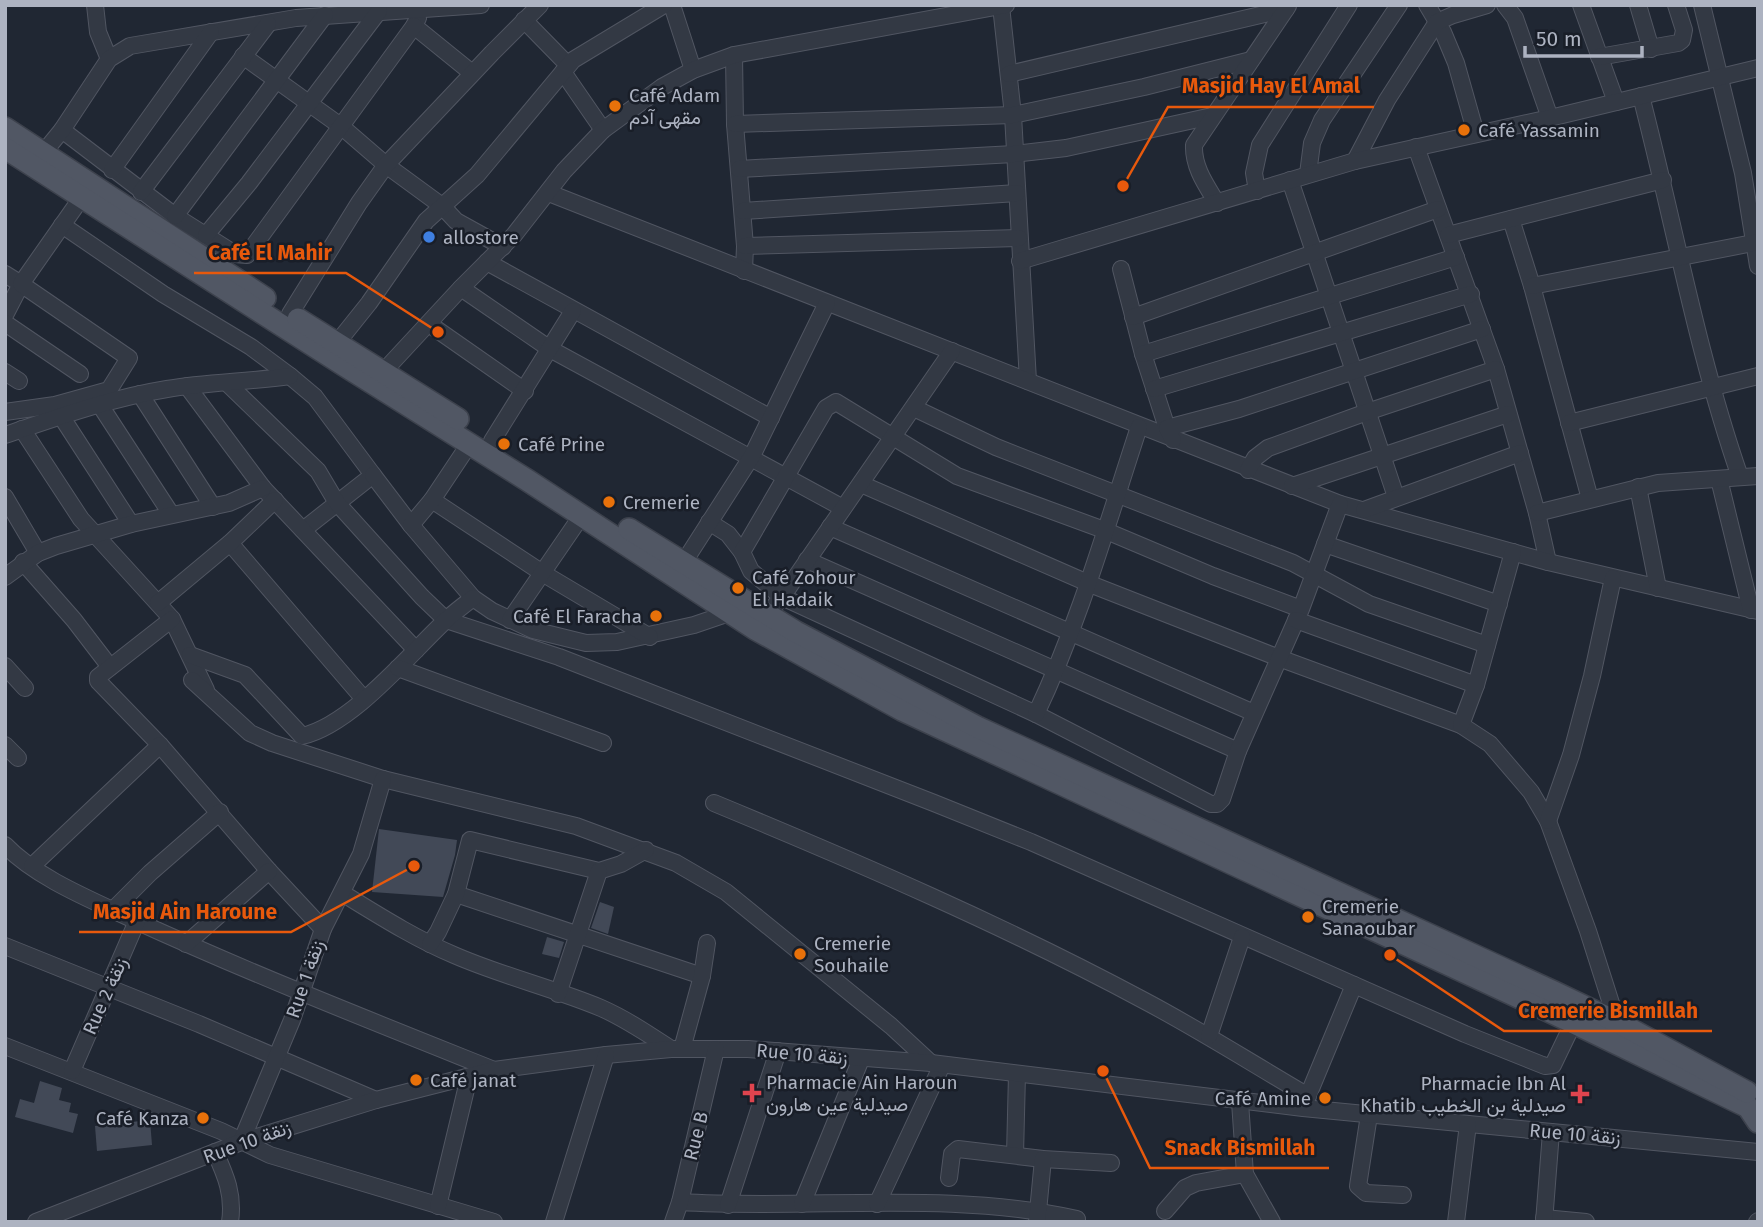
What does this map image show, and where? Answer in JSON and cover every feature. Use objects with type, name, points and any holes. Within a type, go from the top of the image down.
[{"type":"main road","points":[[5,128],[290,314],[684,562],[822,668],[902,710],[1578,1014],[1748,1107],[1758,1122]]},
{"type":"main road","points":[[5,149],[582,516],[751,615]]},
{"type":"main road","points":[[1578,1014],[1617,1022],[1758,1098]]},
{"type":"street","points":[[44,152],[62,130],[109,59],[130,46],[268,24],[294,12],[325,15],[481,5]]},
{"type":"street","points":[[290,314],[359,203],[386,165],[540,5]]},
{"type":"street","points":[[337,343],[369,303],[426,221],[477,175],[565,68],[594,46],[664,5]]},
{"type":"street","points":[[672,5],[693,70]]},
{"type":"street","points":[[908,5],[914,22]]},
{"type":"street","points":[[1257,191],[1254,173],[1260,145],[1349,5]]},
{"type":"street","points":[[1308,174],[1312,143],[1322,120],[1399,5]]},
{"type":"street","points":[[1427,5],[1456,63],[1476,134]]},
{"type":"street","points":[[1354,161],[1387,100],[1437,22],[1487,5]]},
{"type":"street","points":[[1505,5],[1515,18],[1550,118]]},
{"type":"street","points":[[1581,5],[1616,102]]},
{"type":"street","points":[[1638,5],[1651,49]]},
{"type":"street","points":[[1599,57],[1674,45],[1682,40],[1684,30],[1676,5]]},
{"type":"street","points":[[1702,5],[1720,78],[1750,172],[1758,266]]},
{"type":"street","points":[[98,6],[99,32],[109,59]]},
{"type":"street","points":[[384,371],[503,247],[564,171],[603,130],[634,106],[693,70],[734,55],[1003,6],[1013,116],[1028,381]]},
{"type":"street","points":[[62,130],[175,216],[235,254],[243,256],[249,253],[342,127],[414,26],[422,7]]},
{"type":"street","points":[[1217,203],[1198,169],[1194,153],[1198,137],[1287,7]]},
{"type":"street","points":[[1009,74],[1287,7]]},
{"type":"street","points":[[206,235],[379,11]]},
{"type":"street","points":[[175,216],[275,78],[325,15]]},
{"type":"street","points":[[524,20],[565,68],[603,130]]},
{"type":"street","points":[[141,192],[268,24]]},
{"type":"street","points":[[414,26],[472,73]]},
{"type":"street","points":[[112,170],[211,32]]},
{"type":"street","points":[[734,55],[735,124],[743,211],[744,271]]},
{"type":"street","points":[[243,56],[342,127],[386,165],[442,206],[456,221],[503,247]]},
{"type":"street","points":[[735,124],[1013,116],[1251,60]]},
{"type":"street","points":[[1020,261],[1354,161],[1758,68]]},
{"type":"street","points":[[1642,96],[1726,438],[1740,477]]},
{"type":"street","points":[[739,169],[1014,153],[1092,144],[1212,116]]},
{"type":"street","points":[[1416,147],[1496,369],[1537,513],[1548,562]]},
{"type":"street","points":[[1290,180],[1396,498]]},
{"type":"street","points":[[1448,235],[1663,180]]},
{"type":"street","points":[[549,193],[1139,427],[1170,434],[1248,470],[1340,504],[1548,562],[1755,610],[1718,479]]},
{"type":"street","points":[[743,211],[1017,193]]},
{"type":"street","points":[[5,315],[21,284],[82,197]]},
{"type":"street","points":[[1133,317],[1438,209]]},
{"type":"street","points":[[1511,219],[1590,499]]},
{"type":"street","points":[[62,225],[163,295],[251,347],[315,397],[411,525],[473,598],[510,620],[550,635],[586,643],[617,642],[751,615],[782,597],[952,351]]},
{"type":"street","points":[[745,246],[1019,238]]},
{"type":"street","points":[[1532,286],[1756,242]]},
{"type":"street","points":[[1143,354],[1456,257]]},
{"type":"street","points":[[486,262],[771,418]]},
{"type":"street","points":[[1121,269],[1143,354],[1170,434]]},
{"type":"street","points":[[5,274],[129,358],[109,390],[55,405],[5,411]]},
{"type":"street","points":[[461,288],[550,349],[752,456],[843,508]]},
{"type":"street","points":[[1154,389],[1471,295]]},
{"type":"street","points":[[684,562],[752,456],[827,303]]},
{"type":"street","points":[[492,441],[573,311]]},
{"type":"street","points":[[5,323],[80,373]]},
{"type":"street","points":[[429,324],[525,391]]},
{"type":"street","points":[[1170,434],[1482,329]]},
{"type":"street","points":[[1248,470],[1255,458],[1268,448],[1496,369]]},
{"type":"street","points":[[5,435],[61,415],[140,394],[187,386],[290,376]]},
{"type":"street","points":[[1569,423],[1758,376]]},
{"type":"street","points":[[227,383],[318,471],[337,503],[446,620],[559,657],[1031,842],[1242,937],[1545,1066],[1553,1065],[1578,1014]]},
{"type":"street","points":[[187,386],[269,494],[416,650]]},
{"type":"street","points":[[140,394],[213,507]]},
{"type":"street","points":[[742,552],[826,408],[833,402],[839,403],[894,436],[925,459],[957,476],[1104,530],[1298,614],[1476,685]]},
{"type":"street","points":[[100,405],[171,514]]},
{"type":"street","points":[[914,408],[986,443],[1293,563],[1369,604],[1487,645]]},
{"type":"street","points":[[1293,486],[1508,414]]},
{"type":"street","points":[[61,415],[131,524]]},
{"type":"street","points":[[1036,713],[1056,671],[1090,584],[1104,530],[1139,427]]},
{"type":"street","points":[[22,429],[93,534],[172,619],[210,699]]},
{"type":"street","points":[[411,525],[432,500],[470,443]]},
{"type":"street","points":[[1364,510],[1520,453]]},
{"type":"street","points":[[303,530],[373,475]]},
{"type":"street","points":[[1537,513],[1637,487],[1681,480],[1758,476]]},
{"type":"street","points":[[861,484],[1090,584],[1279,659],[1461,725],[1490,744],[1531,792],[1548,821],[1588,931],[1617,1022]]},
{"type":"street","points":[[1637,487],[1658,588]]},
{"type":"street","points":[[5,577],[38,553],[93,534],[171,514],[269,494]]},
{"type":"street","points":[[158,603],[230,543],[269,494]]},
{"type":"street","points":[[5,497],[38,553]]},
{"type":"street","points":[[432,500],[544,574],[650,636]]},
{"type":"street","points":[[709,522],[729,534],[751,570],[782,597],[1036,713],[1211,804],[1217,804],[1222,799],[1238,751],[1315,575],[1340,504]]},
{"type":"street","points":[[510,620],[582,516]]},
{"type":"street","points":[[830,527],[1254,713]]},
{"type":"street","points":[[230,543],[363,698]]},
{"type":"street","points":[[1325,544],[1499,604]]},
{"type":"street","points":[[1461,725],[1476,685],[1513,552]]},
{"type":"street","points":[[807,560],[1238,751]]},
{"type":"street","points":[[23,562],[110,667]]},
{"type":"street","points":[[1548,821],[1571,755],[1592,676],[1613,578]]},
{"type":"street","points":[[190,655],[245,675],[302,736],[318,732],[345,714],[473,598]]},
{"type":"street","points":[[172,619],[98,677],[100,684],[160,745],[323,929]]},
{"type":"street","points":[[5,666],[25,688]]},
{"type":"street","points":[[398,668],[603,743]]},
{"type":"street","points":[[192,680],[250,733],[304,755],[383,779],[576,826],[646,850],[699,875],[726,892],[936,1064],[877,1204]]},
{"type":"street","points":[[5,745],[18,758]]},
{"type":"street","points":[[32,866],[160,745]]},
{"type":"street","name":"Rue 1 زنقة","points":[[241,1142],[302,993],[323,929],[361,854],[383,779]]},
{"type":"street","points":[[714,803],[811,843],[1016,936],[1142,999],[1209,1036],[1306,1102],[1354,985]]},
{"type":"street","points":[[113,909],[149,873],[220,812]]},
{"type":"street","points":[[430,944],[456,894],[471,840],[599,871],[621,864],[646,850]]},
{"type":"street","points":[[5,845],[32,866],[86,898],[302,993],[494,1070]]},
{"type":"street","points":[[186,944],[269,871]]},
{"type":"street","points":[[558,993],[599,871]]},
{"type":"street","points":[[341,892],[430,944],[512,978],[600,1008],[676,1049],[702,976],[707,943]]},
{"type":"street","points":[[456,894],[702,976]]},
{"type":"street","name":"Rue 2 زنقة","points":[[72,1070],[137,921]]},
{"type":"street","points":[[1209,1036],[1242,937]]},
{"type":"street","points":[[5,946],[276,1056],[376,1100]]},
{"type":"street","points":[[5,1045],[221,1131],[270,1155],[494,1222]]},
{"type":"street","name":"Rue 10 زنقة","points":[[36,1222],[241,1142],[376,1100],[494,1070],[676,1049],[778,1051],[936,1064],[1240,1102],[1306,1102],[1369,1115],[1758,1152]]},
{"type":"street","name":"Rue B","points":[[673,1222],[716,1049]]},
{"type":"street","points":[[728,1205],[778,1051]]},
{"type":"street","points":[[554,1222],[606,1055]]},
{"type":"street","points":[[802,1204],[861,1059]]},
{"type":"street","points":[[1015,1155],[1017,1074]]},
{"type":"street","points":[[438,1206],[469,1077]]},
{"type":"street","points":[[1240,1102],[1245,1174],[1272,1222]]},
{"type":"street","points":[[1369,1115],[1358,1186],[1366,1193],[1403,1195]]},
{"type":"street","points":[[1456,1222],[1468,1124]]},
{"type":"street","points":[[1551,1132],[1544,1220],[1586,1222]]},
{"type":"street","points":[[949,1178],[952,1153],[958,1149],[1043,1159],[1111,1163]]},
{"type":"street","points":[[215,1153],[229,1182],[232,1206],[230,1222]]},
{"type":"street","points":[[1038,1216],[1043,1159]]},
{"type":"street","points":[[1165,1211],[1185,1188],[1196,1183],[1245,1174]]},
{"type":"street","points":[[680,1202],[728,1205],[933,1204],[1077,1219]]},
{"type":"building","points":[[379,829],[457,840],[443,897],[372,892]]},
{"type":"building","points":[[600,902],[614,907],[608,934],[591,928]]},
{"type":"building","points":[[547,937],[564,942],[559,958],[542,954]]},
{"type":"building","points":[[40,1081],[62,1088],[59,1100],[71,1103],[69,1112],[78,1114],[73,1133],[15,1117],[20,1099],[34,1103]]},
{"type":"building","points":[[150,1120],[152,1145],[97,1151],[95,1126]]},
{"type":"place","name":"Café Adam مقهى آدم","points":[[615,106]]},
{"type":"place","name":"Café Yassamin","points":[[1464,130]]},
{"type":"place","name":"Masjid Hay El Amal","points":[[1123,186]]},
{"type":"place","name":"allostore","points":[[429,237]]},
{"type":"place","name":"Café El Mahir","points":[[438,332]]},
{"type":"place","name":"Café Prine","points":[[504,444]]},
{"type":"place","name":"Cremerie","points":[[609,502]]},
{"type":"place","name":"Café Zohour El Hadaik","points":[[738,588]]},
{"type":"place","name":"Café El Faracha","points":[[656,616]]},
{"type":"place","name":"Masjid Ain Haroune","points":[[414,866]]},
{"type":"place","name":"Cremerie Sanaoubar","points":[[1308,917]]},
{"type":"place","name":"Cremerie Souhaile","points":[[800,954]]},
{"type":"place","name":"Cremerie Bismillah","points":[[1390,955]]},
{"type":"place","name":"Snack Bismillah","points":[[1103,1071]]},
{"type":"place","name":"Café janat","points":[[416,1080]]},
{"type":"place","name":"Pharmacie Ain Haroun صيدلية عين هارون","points":[[752,1093]]},
{"type":"place","name":"Pharmacie Ibn Al Khatib صيدلية بن الخطيب","points":[[1580,1094]]},
{"type":"place","name":"Café Amine","points":[[1325,1098]]},
{"type":"place","name":"Café Kanza","points":[[203,1118]]}]
